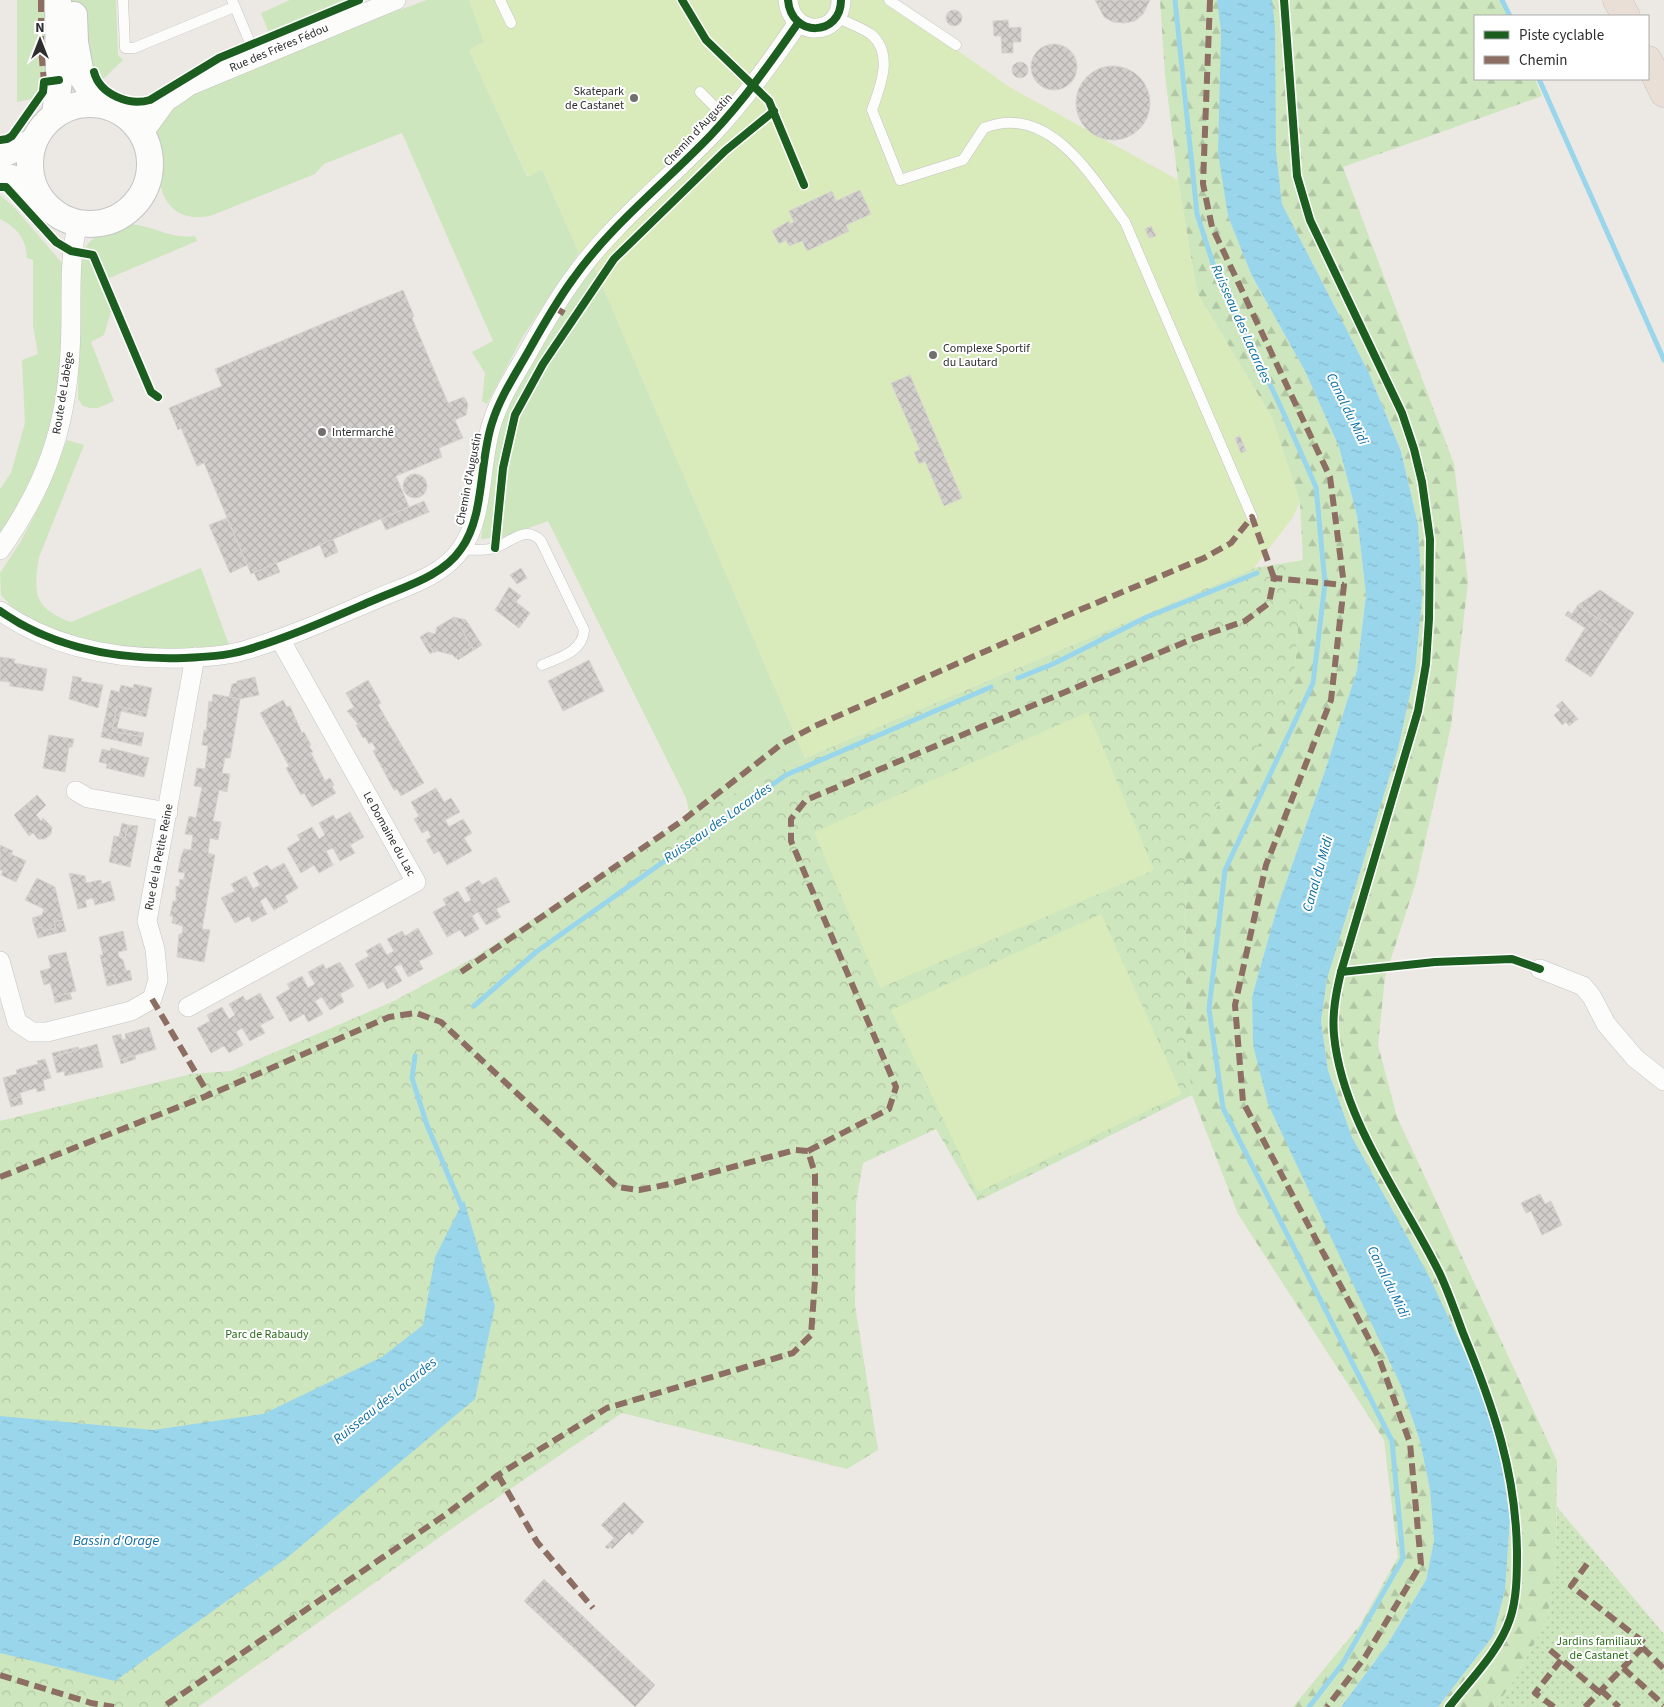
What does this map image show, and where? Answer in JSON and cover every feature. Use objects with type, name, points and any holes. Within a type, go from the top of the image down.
[{"type":"highway","points":[[1617,0],[1625,15]]},
{"type":"highway","points":[[1649,62],[1664,93]]},
{"type":"street","points":[[55,115],[59,80],[58,0]]},
{"type":"street","points":[[74,0],[75,42],[81,75],[99,104]]},
{"type":"street","name":"Rue des Frères Fédou","points":[[135,125],[189,86],[396,0]]},
{"type":"street","points":[[788,0],[790,13],[807,28],[818,28],[829,24],[839,9]]},
{"type":"street","name":"Chemin d'Augustin","points":[[0,611],[34,631],[81,648],[136,657],[195,657],[244,651],[280,639],[430,575],[452,560],[462,549],[474,519],[486,446],[496,409],[554,307],[583,265],[603,242],[726,118],[753,86],[798,22]]},
{"type":"street","points":[[0,175],[22,182],[36,192],[47,206],[61,217],[78,223],[98,224],[116,218],[132,206],[144,191],[150,172],[149,153],[135,125],[116,110],[99,104],[72,106],[55,115],[40,130],[34,142],[30,159],[30,176],[36,192]]},
{"type":"street","points":[[0,155],[34,142]]},
{"type":"street","name":"Route de Labège","points":[[0,550],[20,522],[38,490],[50,460],[62,418],[70,352],[71,251],[78,223]]},
{"type":"street","name":"Le Domaine du Lac","points":[[188,1007],[416,882],[280,639]]},
{"type":"street","name":"Rue de la Petite Reine","points":[[0,961],[17,1022],[32,1032],[47,1032],[131,1011],[152,999],[158,980],[155,949],[147,921],[195,657]]},
{"type":"street","points":[[76,791],[88,798],[168,812]]},
{"type":"street","points":[[1540,969],[1583,986],[1592,997],[1606,1024],[1635,1058],[1664,1082]]},
{"type":"lane","points":[[123,0],[125,48],[134,48],[233,3],[256,57]]},
{"type":"lane","points":[[500,0],[511,23]]},
{"type":"lane","points":[[889,0],[956,44]]},
{"type":"lane","points":[[839,9],[872,36],[882,52],[884,76],[872,110],[900,180],[963,160],[984,128],[1007,122],[1036,126],[1065,146],[1097,183],[1125,222],[1252,517]]},
{"type":"lane","points":[[700,92],[726,118]]},
{"type":"lane","points":[[462,549],[495,548],[526,533],[532,534],[541,541],[584,630],[584,639],[577,648],[542,666]]},
{"type":"green space","points":[[17,0],[116,0],[118,55],[123,60],[96,86],[17,102]]},
{"type":"green space","points":[[290,0],[361,0],[269,33],[261,13]]},
{"type":"green space","points":[[427,0],[469,0],[485,42],[469,50],[527,176],[542,169],[579,253],[523,336],[487,404],[482,401],[485,373],[472,352],[493,341],[402,133],[324,164],[315,174],[213,215],[192,217],[186,216],[174,209],[162,191],[158,170],[157,136],[159,127],[161,120],[176,104],[207,86],[286,53]]},
{"type":"green space","name":"Complexe Sportif du Lautard","points":[[469,0],[885,0],[1011,88],[1178,180],[1197,293],[1272,418],[1300,502],[1293,517],[1254,568],[805,758],[594,266],[579,253],[542,169],[528,177],[469,50],[484,42]]},
{"type":"green space","points":[[1160,0],[1503,0],[1509,15],[1474,15],[1474,80],[1535,80],[1542,96],[1343,167],[1454,464],[1468,582],[1451,726],[1416,882],[1385,977],[1378,1045],[1397,1117],[1557,1461],[1556,1561],[1547,1621],[1510,1687],[1494,1707],[1438,1707],[1493,1636],[1505,1590],[1510,1520],[1430,1278],[1352,1137],[1328,1070],[1321,1021],[1327,979],[1398,749],[1415,672],[1418,524],[1401,450],[1369,373],[1282,204],[1278,173],[1228,216],[1251,274],[1305,371],[1339,447],[1357,516],[1366,595],[1357,670],[1325,771],[1277,908],[1252,997],[1253,1045],[1351,1278],[1401,1386],[1420,1441],[1430,1490],[1434,1540],[1426,1580],[1387,1645],[1341,1707],[1293,1707],[1360,1625],[1398,1557],[1384,1440],[1238,1214],[1192,1095],[1186,1046],[1185,855],[1293,693],[1303,560],[1300,502],[1272,418],[1197,293],[1178,180],[1165,75]]},
{"type":"green space","points":[[0,195],[14,207],[62,263],[62,367],[58,404],[35,480],[0,536],[0,489],[11,473],[25,423],[22,360],[38,354],[33,325],[33,260],[27,258],[25,245],[20,234],[0,219]]},
{"type":"green space","points":[[125,224],[143,226],[177,236],[195,236],[197,241],[107,279],[114,301],[104,335],[91,342],[114,401],[98,408],[90,408],[83,406],[78,399],[79,263],[90,241]]},
{"type":"green space","points":[[594,266],[805,758],[690,815],[686,798],[548,521],[504,537],[481,539],[495,440],[506,409],[532,358],[564,306]]},
{"type":"green space","points":[[67,440],[84,445],[39,557],[36,581],[39,598],[43,605],[59,617],[71,622],[201,568],[229,645],[177,649],[128,648],[58,635],[13,608],[1,595],[0,573],[21,541],[44,497]]},
{"type":"green space","name":"Parc de Rabaudy","points":[[1303,560],[1293,693],[1185,855],[1186,1046],[1192,1095],[978,1201],[936,1129],[863,1163],[856,1203],[855,1305],[878,1450],[847,1469],[622,1413],[457,1525],[198,1707],[0,1707],[0,1121],[191,1074],[231,1071],[394,1001],[472,959],[690,815],[805,758],[1254,568]]},
{"type":"green space","points":[[1088,712],[1154,870],[880,988],[814,832]]},
{"type":"green space","points":[[1101,914],[1182,1094],[978,1192],[891,1010]]},
{"type":"green space","name":"Jardins familiaux de Castanet","points":[[1557,1507],[1664,1634],[1664,1707],[1494,1707],[1510,1687],[1547,1621],[1556,1561]]},
{"type":"water","name":"Canal du Midi","points":[[1217,0],[1272,0],[1275,27],[1276,151],[1282,204],[1369,373],[1401,451],[1418,524],[1422,599],[1415,672],[1398,749],[1327,979],[1321,1021],[1328,1070],[1352,1137],[1430,1278],[1479,1383],[1501,1458],[1510,1520],[1505,1590],[1493,1636],[1438,1707],[1341,1707],[1387,1645],[1426,1580],[1434,1540],[1430,1490],[1420,1441],[1401,1386],[1268,1104],[1253,1045],[1252,997],[1277,908],[1325,771],[1357,670],[1366,595],[1357,516],[1339,447],[1305,371],[1251,274],[1228,216],[1218,153],[1221,31]]},
{"type":"water","name":"Bassin d'Orage","points":[[464,1200],[495,1306],[475,1399],[288,1557],[115,1681],[0,1653],[0,1416],[153,1430],[263,1414],[382,1357],[423,1325],[435,1257]]},
{"type":"building","points":[[1095,0],[1150,0],[1143,14],[1135,21],[1124,23],[1113,22],[1104,17]]},
{"type":"building","points":[[951,10],[957,10],[962,15],[960,24],[951,26],[946,21],[946,15]]},
{"type":"building","points":[[1008,20],[1009,28],[1021,27],[1021,42],[1013,42],[1013,53],[1002,53],[1001,36],[994,36],[993,21]]},
{"type":"building","points":[[1054,44],[1067,48],[1073,54],[1077,67],[1073,80],[1067,86],[1054,90],[1041,86],[1035,80],[1031,67],[1035,54],[1041,48]]},
{"type":"building","points":[[1020,62],[1026,64],[1028,70],[1026,76],[1020,78],[1014,76],[1012,70],[1014,64]]},
{"type":"building","points":[[1113,66],[1134,72],[1144,82],[1150,103],[1144,124],[1134,134],[1113,140],[1092,134],[1082,124],[1076,103],[1082,82],[1092,72]]},
{"type":"building","points":[[860,190],[871,214],[846,225],[849,231],[807,251],[802,241],[789,246],[786,240],[779,244],[772,231],[789,221],[790,224],[794,222],[789,211],[832,191],[836,201]]},
{"type":"building","points":[[1151,226],[1156,236],[1149,238],[1145,229]]},
{"type":"building","name":"Intermarché","points":[[403,290],[414,316],[412,318],[448,403],[464,397],[468,404],[466,415],[455,420],[463,438],[439,448],[442,457],[396,476],[409,507],[251,574],[204,463],[197,466],[181,428],[178,430],[169,408],[222,386],[215,369]]},
{"type":"building","points":[[910,375],[962,498],[944,506],[925,461],[919,464],[914,452],[920,450],[891,383]]},
{"type":"building","points":[[1240,436],[1246,451],[1241,453],[1235,438]]},
{"type":"building","points":[[415,474],[423,478],[427,486],[423,494],[415,498],[407,494],[403,486],[407,478]]},
{"type":"building","points":[[424,501],[429,512],[386,530],[381,519]]},
{"type":"building","points":[[227,518],[247,565],[230,573],[209,525]]},
{"type":"building","points":[[333,539],[338,552],[325,558],[320,545]]},
{"type":"building","points":[[276,563],[280,572],[258,581],[254,573]]},
{"type":"building","points":[[521,568],[527,578],[517,584],[510,575]]},
{"type":"building","points":[[509,587],[521,596],[516,602],[530,613],[519,628],[495,610]]},
{"type":"building","points":[[1600,590],[1634,613],[1620,633],[1578,605]]},
{"type":"building","points":[[1578,605],[1620,633],[1591,677],[1565,660],[1585,628],[1565,615],[1568,611],[1572,614]]},
{"type":"building","points":[[454,617],[466,620],[482,645],[474,650]]},
{"type":"building","points":[[454,617],[472,647],[455,658],[453,655],[437,651],[434,653],[423,635],[428,632],[435,634],[437,627]]},
{"type":"building","points":[[423,635],[433,652],[430,654],[420,637]]},
{"type":"building","points":[[472,647],[474,650],[458,660],[456,657]]},
{"type":"building","points":[[0,657],[15,659],[14,663],[47,669],[43,691],[10,686],[10,682],[0,681]]},
{"type":"building","points":[[589,660],[604,691],[563,711],[548,681]]},
{"type":"building","points":[[73,676],[82,678],[81,681],[103,685],[98,708],[69,699]]},
{"type":"building","points":[[255,677],[259,695],[240,699],[229,697],[232,684]]},
{"type":"building","points":[[368,680],[381,703],[378,705],[424,783],[401,796],[397,789],[394,790],[373,751],[376,749],[372,742],[369,744],[365,737],[363,738],[356,725],[358,724],[347,711],[354,707],[346,693]]},
{"type":"building","points":[[134,684],[152,688],[147,713],[117,706],[112,731],[143,737],[141,746],[101,737],[111,690],[119,692],[121,685],[133,688]]},
{"type":"building","points":[[213,694],[240,699],[230,758],[225,758],[222,773],[230,774],[227,792],[219,790],[213,821],[221,822],[218,840],[210,838],[208,853],[215,855],[202,929],[210,930],[204,962],[177,957],[179,934],[182,934],[183,926],[172,923],[173,916],[170,916],[173,901],[176,901],[176,886],[179,887],[180,879],[183,880],[185,873],[178,872],[181,857],[184,849],[191,850],[193,835],[185,834],[189,816],[196,818],[202,787],[194,786],[197,768],[205,769],[208,746],[202,745],[204,730],[206,731],[209,701],[212,702]]},
{"type":"building","points":[[283,700],[287,707],[290,706],[302,733],[304,732],[311,745],[309,746],[313,752],[311,753],[325,781],[330,778],[334,785],[332,787],[336,793],[312,807],[304,793],[301,795],[286,768],[289,766],[260,713]]},
{"type":"building","points":[[1562,701],[1578,719],[1569,726],[1566,722],[1562,725],[1554,715],[1560,710],[1556,706]]},
{"type":"building","points":[[117,706],[147,713],[146,717],[121,711],[117,728],[144,733],[143,737],[112,731]]},
{"type":"building","points":[[49,735],[74,739],[72,747],[69,747],[65,772],[43,768]]},
{"type":"building","points":[[111,748],[149,758],[144,777],[106,768],[107,764],[99,762],[102,749],[110,751]]},
{"type":"building","points":[[436,788],[444,802],[451,798],[460,812],[445,820],[449,827],[463,819],[472,833],[464,838],[472,851],[447,865],[439,851],[434,854],[426,840],[431,837],[428,830],[422,833],[414,819],[419,816],[411,802]]},
{"type":"building","points":[[37,795],[46,805],[36,815],[41,821],[43,818],[52,827],[51,834],[45,839],[38,839],[33,833],[29,836],[14,815]]},
{"type":"building","points":[[350,812],[364,837],[350,845],[355,853],[340,861],[333,848],[326,851],[333,865],[319,873],[314,865],[301,873],[287,848],[300,840],[297,835],[312,827],[319,839],[325,835],[319,823],[333,815],[336,820]]},
{"type":"building","points":[[122,823],[128,825],[125,838],[119,837]]},
{"type":"building","points":[[128,825],[138,826],[130,867],[109,862],[114,836],[125,838]]},
{"type":"building","points":[[0,845],[13,851],[11,854],[26,861],[16,882],[1,875],[3,871],[0,870]]},
{"type":"building","points":[[284,863],[298,888],[285,896],[288,902],[274,910],[266,897],[260,901],[267,914],[252,922],[249,916],[235,923],[221,898],[235,891],[231,884],[246,876],[253,889],[260,885],[253,873],[267,865],[271,870]]},
{"type":"building","points":[[69,873],[85,876],[86,883],[101,880],[102,884],[110,881],[115,900],[95,905],[93,898],[85,900],[87,907],[78,909]]},
{"type":"building","points":[[496,877],[510,902],[496,909],[501,917],[486,925],[478,912],[472,916],[479,929],[465,937],[460,930],[447,937],[433,912],[446,905],[443,899],[458,891],[465,903],[471,900],[465,888],[479,880],[482,885]]},
{"type":"building","points":[[37,878],[55,887],[63,920],[54,922],[56,928],[43,931],[42,927],[35,929],[32,918],[42,915],[44,909],[25,900]]},
{"type":"building","points":[[63,920],[66,931],[38,938],[35,929],[42,927],[43,931],[56,928],[54,922]]},
{"type":"building","points":[[418,928],[433,954],[419,961],[423,969],[408,977],[401,964],[394,967],[402,981],[387,989],[383,981],[369,989],[355,964],[369,956],[366,951],[380,943],[387,955],[394,951],[387,939],[402,931],[405,936]]},
{"type":"building","points":[[123,931],[127,950],[118,952],[119,957],[123,960],[126,971],[130,970],[132,980],[116,984],[114,975],[105,977],[100,955],[103,955],[99,937]]},
{"type":"building","points":[[66,952],[76,991],[54,997],[50,983],[44,985],[40,971],[51,968],[48,956]]},
{"type":"building","points":[[340,962],[354,986],[340,994],[344,1002],[330,1010],[322,997],[315,1001],[323,1014],[308,1022],[304,1014],[290,1022],[276,997],[290,989],[287,984],[302,976],[308,988],[315,984],[308,972],[323,964],[326,969]]},
{"type":"building","points":[[114,975],[116,984],[107,986],[105,977]]},
{"type":"building","points":[[70,993],[72,999],[55,1003],[54,997]]},
{"type":"building","points":[[260,993],[274,1018],[260,1025],[265,1033],[250,1041],[242,1028],[236,1032],[243,1045],[229,1053],[224,1046],[211,1053],[197,1028],[210,1021],[207,1015],[222,1007],[229,1019],[235,1015],[229,1004],[243,996],[246,1001]]},
{"type":"building","points":[[149,1027],[156,1049],[120,1060],[112,1036],[121,1034],[122,1040],[126,1039],[125,1034]]},
{"type":"building","points":[[97,1044],[103,1067],[65,1076],[64,1071],[57,1073],[53,1057]]},
{"type":"building","points":[[78,1047],[79,1049],[53,1057],[52,1053]]},
{"type":"building","points":[[135,1056],[136,1059],[121,1064],[120,1060]]},
{"type":"building","points":[[45,1059],[51,1078],[43,1080],[45,1090],[37,1092],[36,1088],[20,1093],[21,1097],[9,1100],[3,1078],[17,1074],[16,1070],[38,1064],[37,1061]]},
{"type":"building","points":[[21,1097],[23,1104],[11,1107],[9,1100]]},
{"type":"building","points":[[1540,1194],[1545,1204],[1551,1201],[1562,1225],[1542,1235],[1531,1211],[1526,1213],[1521,1203]]},
{"type":"building","points":[[624,1502],[644,1522],[632,1535],[629,1532],[612,1549],[610,1547],[608,1549],[605,1547],[614,1538],[601,1525]]},
{"type":"building","points":[[544,1579],[615,1647],[595,1668],[524,1601]]},
{"type":"building","points":[[615,1647],[655,1685],[635,1707],[595,1668]]},
{"type":"waterway","points":[[1175,0],[1197,214],[1217,276],[1279,403],[1316,487],[1325,583],[1313,683],[1225,870],[1209,1009],[1223,1108],[1392,1441],[1403,1558],[1343,1663],[1309,1707]]},
{"type":"waterway","points":[[1502,0],[1510,15]]},
{"type":"waterway","points":[[1539,80],[1664,360]]},
{"type":"waterway","name":"Ruisseau des Lacardes","points":[[1018,678],[1053,664],[1147,617],[1257,573]]},
{"type":"waterway","name":"Ruisseau des Lacardes","points":[[474,1006],[536,952],[786,775],[991,687]]},
{"type":"waterway","name":"Ruisseau des Lacardes","points":[[415,1056],[412,1078],[427,1125],[463,1210]]},
{"type":"marked path","points":[[41,0],[41,48],[44,82]]},
{"type":"marked path","points":[[1210,0],[1203,184],[1212,227],[1330,477],[1344,585],[1331,700],[1266,865],[1235,1005],[1243,1102],[1379,1358],[1410,1443],[1421,1564],[1365,1657],[1327,1707]]},
{"type":"marked path","points":[[554,307],[573,319]]},
{"type":"marked path","points":[[461,972],[682,821],[783,743],[815,726],[1077,611],[1204,558],[1231,543],[1252,517],[1274,578]]},
{"type":"marked path","points":[[808,1151],[889,1109],[896,1087],[791,841],[791,819],[806,800],[1190,640],[1245,621],[1269,603],[1274,578],[1344,585]]},
{"type":"marked path","points":[[152,999],[209,1095]]},
{"type":"marked path","points":[[0,1177],[209,1095],[389,1017],[416,1013],[441,1022],[617,1187],[639,1190],[670,1184],[795,1150],[808,1151],[815,1174],[815,1280],[811,1335],[793,1353],[607,1408],[498,1475],[445,1515],[163,1707]]},
{"type":"marked path","points":[[498,1475],[537,1542],[593,1608]]},
{"type":"marked path","points":[[1585,1707],[1646,1644],[1571,1586],[1587,1564]]},
{"type":"marked path","points":[[1642,1647],[1664,1669]]},
{"type":"marked path","points":[[1550,1650],[1599,1692]]},
{"type":"marked path","points":[[1554,1707],[1535,1693],[1561,1660]]},
{"type":"marked path","points":[[1623,1668],[1664,1705]]},
{"type":"marked path","points":[[0,1675],[91,1703],[114,1707]]},
{"type":"marked path","points":[[1601,1690],[1619,1707]]},
{"type":"cycle path","points":[[94,72],[97,80],[109,93],[125,100],[150,100],[219,58],[359,0]]},
{"type":"cycle path","points":[[682,0],[706,40],[769,101],[804,185]]},
{"type":"cycle path","points":[[788,0],[791,12],[798,21],[806,26],[816,28],[825,26],[833,21],[839,12],[841,0]]},
{"type":"cycle path","points":[[1284,0],[1297,176],[1310,220],[1402,413],[1414,449],[1422,482],[1430,539],[1429,619],[1426,664],[1418,711],[1341,972],[1335,1003],[1334,1035],[1339,1066],[1348,1097],[1375,1156],[1438,1270],[1474,1360],[1501,1440],[1512,1494],[1516,1523],[1517,1569],[1510,1619],[1499,1643],[1449,1707]]},
{"type":"cycle path","points":[[0,611],[42,635],[88,650],[135,657],[184,658],[215,656],[246,650],[295,633],[409,586],[443,567],[453,559],[469,536],[478,505],[488,438],[499,404],[561,297],[604,240],[723,122],[757,80],[798,23]]},
{"type":"cycle path","points":[[0,140],[12,136],[43,92],[44,82],[59,80]]},
{"type":"cycle path","points":[[495,548],[503,468],[515,415],[543,364],[614,259],[725,151],[774,111]]},
{"type":"cycle path","points":[[0,187],[6,187],[56,242],[71,251],[93,255],[151,392],[158,397]]},
{"type":"cycle path","points":[[1341,972],[1435,962],[1512,959],[1540,969]]},
{"type":"place","name":"Skatepark de Castanet","points":[[634,98]]},
{"type":"place","name":"Complexe Sportif du Lautard","points":[[933,355]]},
{"type":"place","name":"Intermarché","points":[[322,432]]}]
